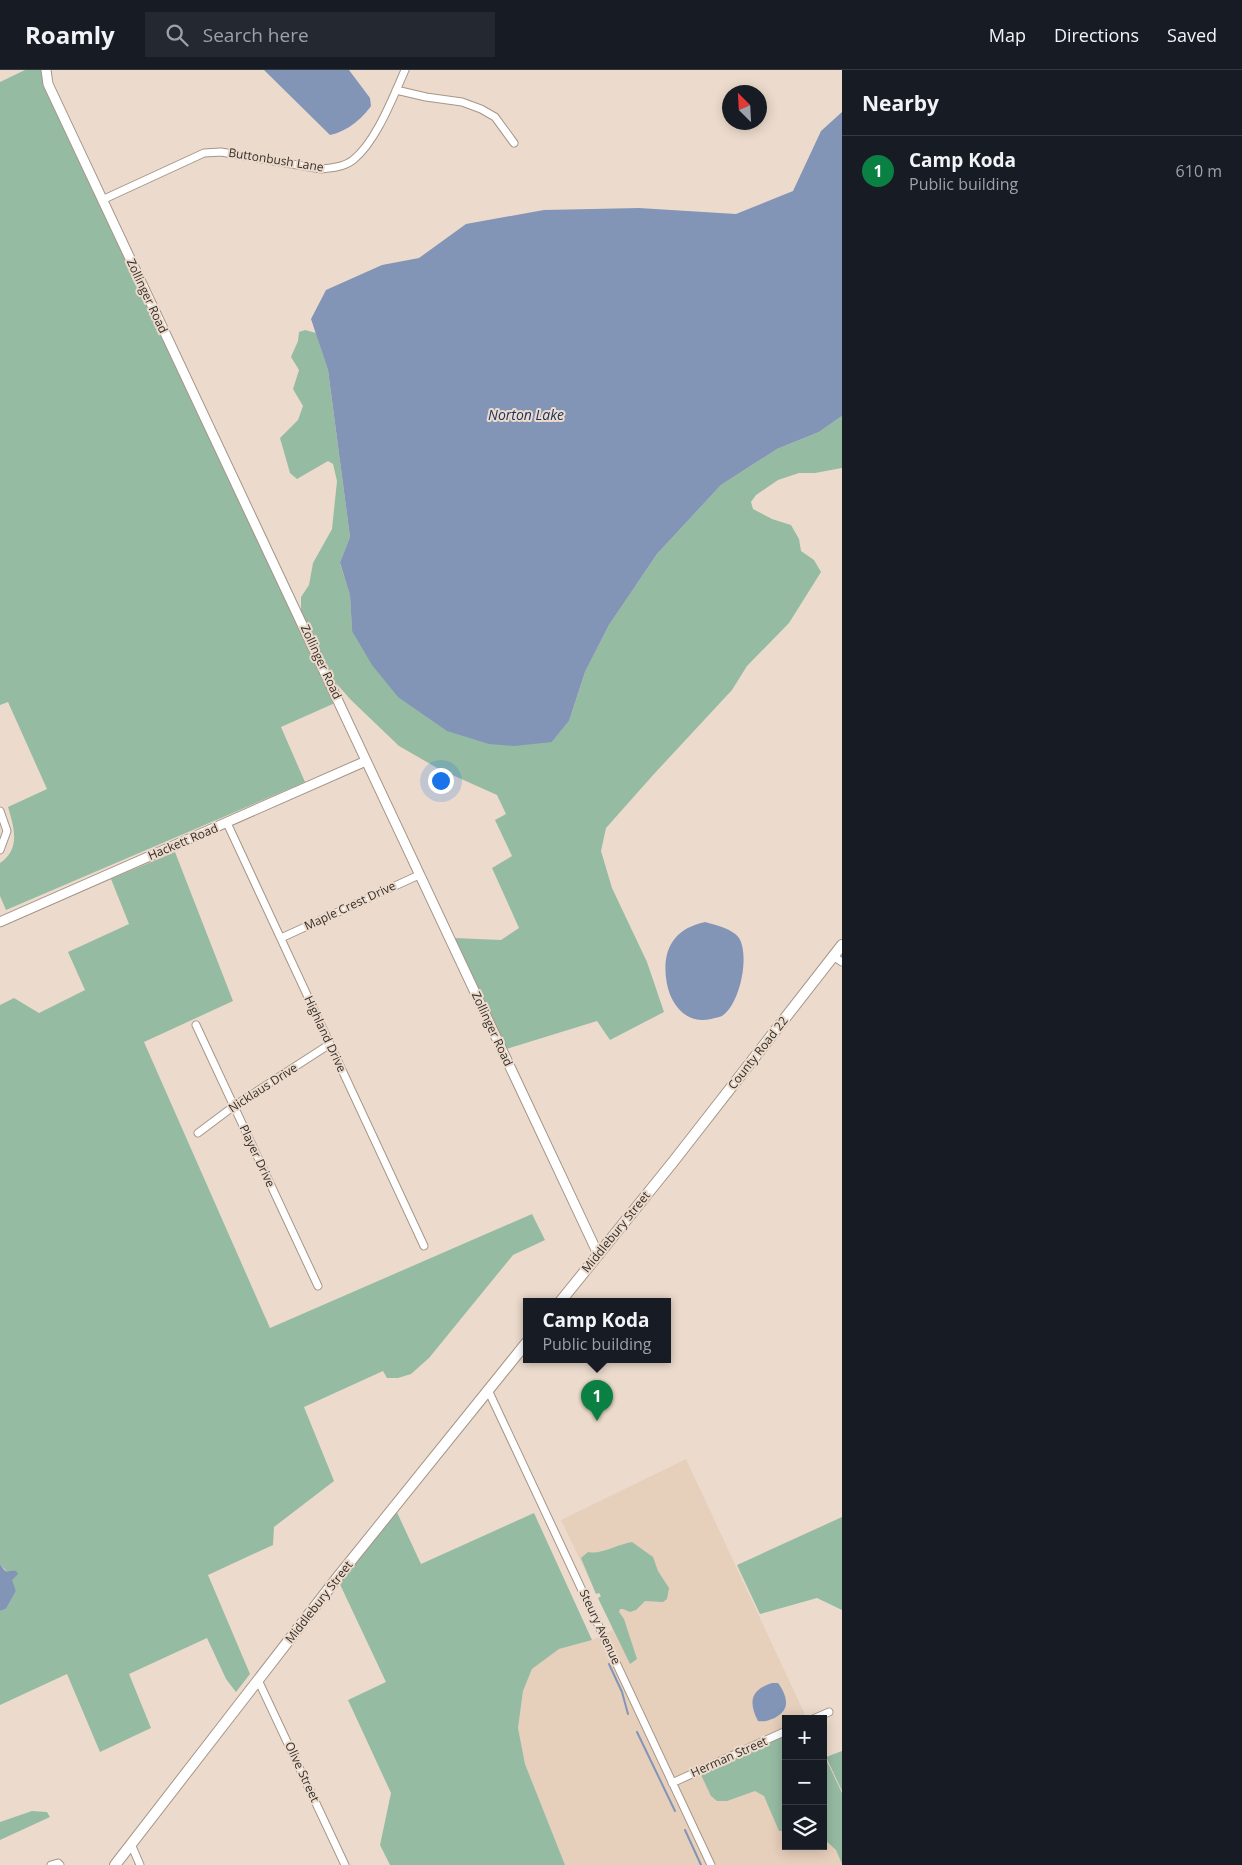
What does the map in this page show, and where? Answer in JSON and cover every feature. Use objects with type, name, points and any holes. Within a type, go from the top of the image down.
[{"type":"main road","name":"County Road 22","points":[[673,1162],[838,959],[842,946]]},
{"type":"main road","name":"Middlebury Street","points":[[563,1298],[673,1162]]},
{"type":"main road","name":"Middlebury Street","points":[[115,1865],[258,1680],[523,1347]]},
{"type":"street","name":"Zollinger Road","points":[[46,70],[48,84],[102,200],[598,1254]]},
{"type":"street","name":"Buttonbush Lane","points":[[102,200],[204,153],[221,152],[320,169],[337,168],[353,160],[370,142],[405,70]]},
{"type":"street","points":[[396,90],[426,98],[462,102],[481,109],[495,117],[514,143]]},
{"type":"street","name":"Hackett Road","points":[[1,919],[227,824],[366,761]]},
{"type":"street","points":[[0,811],[7,831],[0,850]]},
{"type":"street","name":"Highland Drive","points":[[227,824],[424,1246]]},
{"type":"street","name":"Maple Crest Drive","points":[[281,938],[419,875]]},
{"type":"street","name":"Player Drive","points":[[196,1025],[318,1286]]},
{"type":"street","name":"Nicklaus Drive","points":[[198,1132],[234,1106],[330,1044]]},
{"type":"street","name":"Steury Avenue","points":[[488,1390],[711,1865]]},
{"type":"street","name":"Olive Street","points":[[258,1680],[345,1865]]},
{"type":"street","points":[[822,1715],[829,1712]]},
{"type":"street","name":"Herman Street","points":[[672,1783],[782,1733]]},
{"type":"street","points":[[131,1844],[140,1865]]},
{"type":"street","points":[[51,1865],[58,1863],[60,1865]]},
{"type":"shaded area","points":[[686,1459],[805,1715],[782,1715],[782,1850],[827,1850],[827,1761],[842,1793],[842,1865],[565,1865],[525,1764],[518,1728],[523,1691],[532,1669],[559,1649],[592,1640],[613,1630],[598,1598],[601,1597],[599,1592],[596,1593],[561,1520]]},
{"type":"green space","points":[[25,70],[46,70],[335,703],[281,727],[305,782],[6,910],[0,896],[0,863],[11,851],[14,837],[8,807],[47,789],[8,702],[0,705],[0,82]]},
{"type":"green space","points":[[305,330],[316,333],[328,370],[350,537],[340,564],[350,594],[352,631],[552,742],[569,721],[585,672],[609,625],[657,554],[721,485],[777,449],[819,432],[842,416],[842,468],[815,473],[799,473],[778,480],[756,495],[751,502],[753,509],[772,519],[791,525],[799,539],[801,551],[814,560],[821,572],[789,623],[747,666],[732,690],[606,828],[601,851],[612,888],[647,962],[664,1012],[610,1040],[597,1021],[506,1049],[454,938],[501,940],[519,928],[492,868],[512,856],[495,820],[506,814],[497,795],[439,769],[399,746],[351,700],[334,681],[301,612],[301,597],[309,585],[313,563],[332,529],[337,481],[333,464],[328,461],[297,479],[290,473],[280,438],[298,420],[303,406],[293,389],[299,370],[291,357],[298,341],[299,332]]},
{"type":"green space","points":[[175,852],[233,1001],[144,1042],[270,1328],[532,1214],[545,1240],[513,1255],[429,1358],[411,1374],[398,1378],[387,1378],[383,1371],[304,1407],[334,1481],[274,1527],[273,1545],[208,1575],[250,1674],[236,1692],[226,1679],[207,1638],[129,1674],[151,1728],[100,1752],[67,1674],[0,1705],[0,1611],[6,1609],[16,1591],[11,1580],[13,1571],[8,1573],[0,1564],[0,1005],[14,998],[39,1013],[85,990],[68,952],[129,924],[111,879]]},
{"type":"green space","points":[[394,1506],[421,1564],[534,1513],[592,1640],[559,1649],[532,1669],[523,1691],[518,1728],[525,1764],[565,1865],[390,1865],[380,1845],[391,1793],[348,1700],[386,1682],[337,1578]]},
{"type":"green space","points":[[842,1517],[842,1610],[817,1598],[760,1614],[737,1565]]},
{"type":"green space","points":[[632,1542],[653,1557],[658,1571],[669,1588],[667,1599],[663,1602],[645,1601],[636,1610],[630,1612],[620,1609],[619,1612],[624,1619],[637,1659],[630,1664],[598,1598],[601,1596],[599,1593],[596,1594],[581,1558],[588,1552],[604,1551]]},
{"type":"green space","points":[[782,1735],[782,1831],[779,1831],[764,1796],[755,1791],[727,1801],[717,1801],[711,1796],[701,1775],[703,1772]]},
{"type":"green space","points":[[842,1751],[842,1791],[827,1759],[827,1757]]},
{"type":"green space","points":[[827,1761],[842,1793],[842,1864],[836,1850],[827,1842]]},
{"type":"green space","points":[[32,1811],[47,1812],[50,1817],[0,1840],[0,1822]]},
{"type":"water","points":[[264,70],[349,70],[370,98],[371,106],[353,124],[342,131],[330,135]]},
{"type":"water","name":"Norton Lake","points":[[842,112],[842,416],[819,432],[777,449],[721,485],[657,554],[609,625],[585,672],[569,721],[552,742],[514,746],[489,744],[447,731],[398,697],[372,665],[352,631],[350,595],[340,563],[350,537],[328,370],[311,319],[326,290],[382,265],[419,258],[466,224],[544,210],[639,208],[736,214],[793,191],[821,131]]},
{"type":"water","points":[[705,922],[733,932],[739,938],[744,956],[741,979],[734,1001],[721,1016],[703,1020],[688,1016],[672,1000],[667,984],[666,962],[671,944],[677,936],[694,925]]},
{"type":"water","points":[[0,1564],[6,1571],[16,1571],[18,1574],[12,1580],[16,1591],[6,1609],[0,1611]]},
{"type":"water","points":[[772,1683],[778,1683],[784,1692],[785,1707],[776,1717],[767,1721],[758,1721],[753,1708],[753,1697],[760,1689]]},
{"type":"waterway","points":[[609,1664],[622,1692],[628,1714]]},
{"type":"waterway","points":[[637,1732],[675,1811]]},
{"type":"waterway","points":[[685,1830],[701,1865]]},
{"type":"place","name":"Camp Koda","points":[[597,1421]]}]
